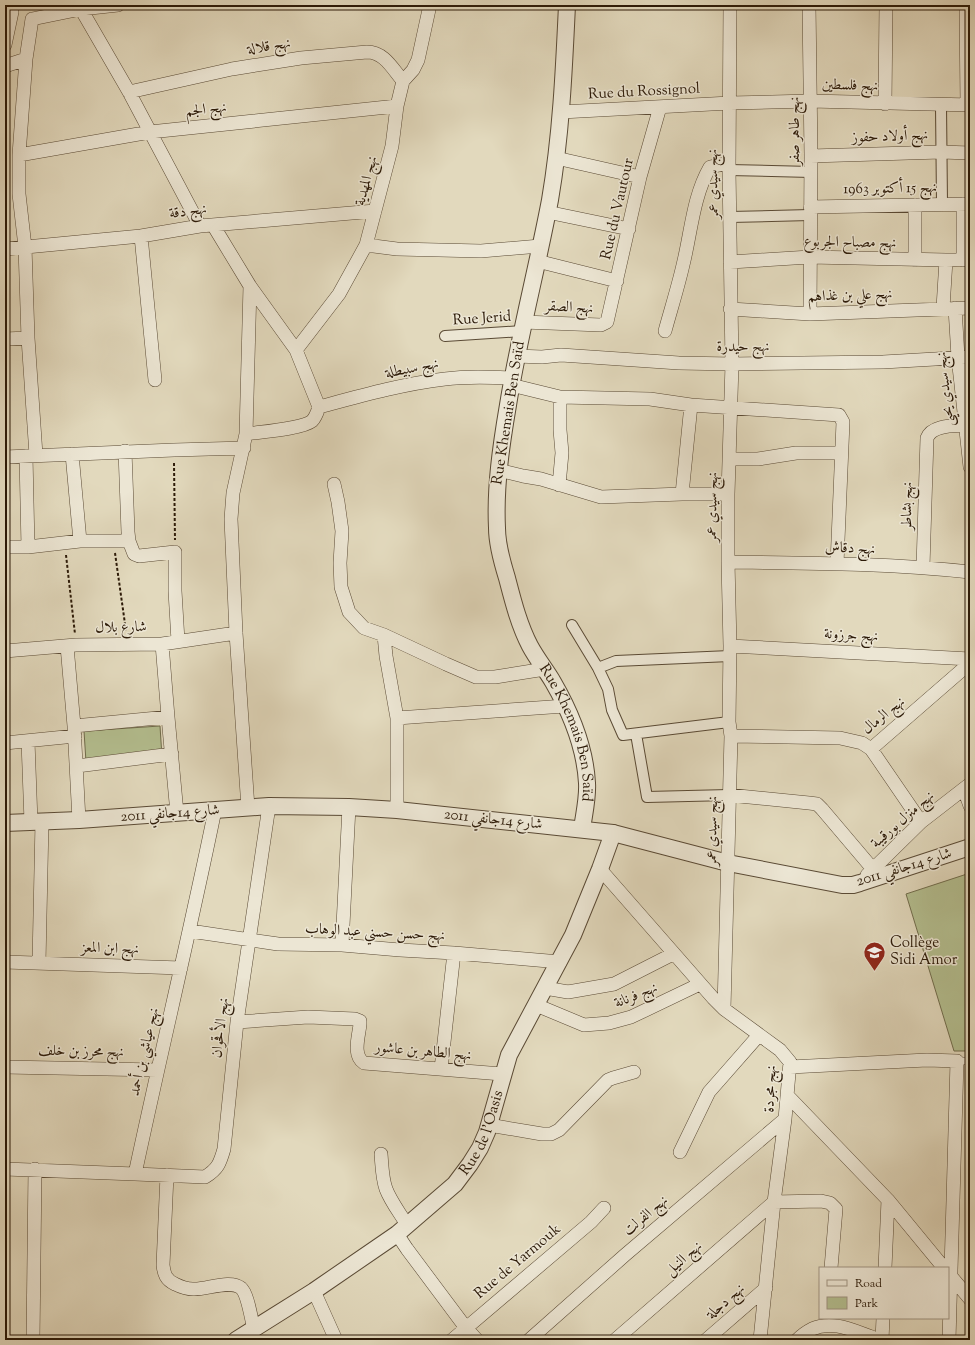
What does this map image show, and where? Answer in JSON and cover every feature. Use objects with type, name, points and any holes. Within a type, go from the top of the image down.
[{"type":"street","points":[[5,45],[8,9],[32,19],[81,9],[118,5]]},
{"type":"street","name":"نهج المهدية","points":[[296,350],[339,294],[366,245],[392,146],[397,106],[403,81],[413,70],[418,60],[430,5]]},
{"type":"street","name":"Rue Khemais Ben Saïd","points":[[568,5],[556,158],[547,212],[511,382],[498,470],[496,495],[497,531],[502,560],[516,613],[530,646],[554,683],[573,721],[583,753],[587,791],[582,829]]},
{"type":"street","name":"نهج سيدي عمر","points":[[724,1009],[731,736],[729,722],[730,651],[728,562],[728,494],[732,364],[729,166],[730,5]]},
{"type":"street","name":"نهج طاهر صفر","points":[[810,5],[810,314]]},
{"type":"street","points":[[885,104],[886,5]]},
{"type":"street","points":[[81,9],[129,92],[150,132],[206,225],[296,350],[319,407],[316,416],[310,422],[279,430],[246,434]]},
{"type":"street","points":[[967,13],[968,105]]},
{"type":"street","points":[[28,547],[31,455],[25,247],[19,194],[18,155],[26,59],[32,19]]},
{"type":"street","name":"نهج قلالة","points":[[129,92],[239,68],[300,58],[367,52],[374,52],[381,55],[403,81]]},
{"type":"street","points":[[5,66],[26,59]]},
{"type":"street","name":"نهج فلسطين","points":[[730,103],[810,100],[885,104],[968,105]]},
{"type":"street","name":"Rue du Rossignol","points":[[560,112],[660,108],[730,103]]},
{"type":"street","points":[[941,105],[942,204]]},
{"type":"street","name":"نهج الجم","points":[[18,155],[150,132],[397,106]]},
{"type":"street","name":"Rue du Vautour","points":[[609,318],[640,177],[660,108]]},
{"type":"street","name":"نهج أولاد حفوز","points":[[811,156],[941,152],[970,153]]},
{"type":"street","points":[[556,158],[640,177]]},
{"type":"street","points":[[665,331],[684,265],[696,204],[704,177],[710,167],[729,166],[811,172]]},
{"type":"street","points":[[966,204],[966,260]]},
{"type":"street","name":"نهج 15 أكتوبر 1963","points":[[810,211],[915,205],[966,204]]},
{"type":"street","points":[[915,205],[916,260]]},
{"type":"street","name":"نهج دقة","points":[[5,249],[140,236],[206,225],[375,211]]},
{"type":"street","points":[[730,217],[810,211]]},
{"type":"street","points":[[547,212],[629,229]]},
{"type":"street","points":[[140,236],[155,380]]},
{"type":"street","points":[[366,245],[397,249],[538,254],[617,281]]},
{"type":"street","name":"نهج مصباح الجربوع","points":[[730,262],[810,257],[966,260]]},
{"type":"street","name":"نهج سيدي يحيى","points":[[946,260],[949,308],[964,357],[966,425],[970,466]]},
{"type":"street","points":[[248,808],[236,633],[231,519],[237,474],[246,434],[250,286]]},
{"type":"street","name":"نهج علي بن غذاهم","points":[[730,309],[810,314],[970,308]]},
{"type":"street","name":"نهج الصقر","points":[[523,326],[601,325],[605,324],[609,318]]},
{"type":"street","name":"Rue Jerid","points":[[445,336],[523,326]]},
{"type":"street","points":[[5,339],[28,338]]},
{"type":"street","name":"نهج حيدرة","points":[[516,356],[542,357],[561,355],[679,363],[732,364],[883,362],[964,357]]},
{"type":"street","name":"نهج سبيطلة","points":[[319,407],[368,394],[445,379],[479,376],[511,382],[560,397],[650,400],[691,405],[839,415],[843,422],[841,453]]},
{"type":"street","points":[[559,485],[562,453],[560,397]]},
{"type":"street","points":[[682,494],[691,405]]},
{"type":"street","name":"نهج بشاطر","points":[[923,567],[926,446],[929,433],[934,429],[966,425]]},
{"type":"street","points":[[5,456],[244,448]]},
{"type":"street","points":[[125,451],[128,532],[129,541],[134,554],[139,556],[175,552],[175,591],[178,641]]},
{"type":"street","points":[[730,460],[758,459],[796,453],[841,453],[837,564]]},
{"type":"street","points":[[72,454],[80,541]]},
{"type":"street","points":[[498,470],[541,479],[600,496],[728,494]]},
{"type":"street","points":[[334,484],[342,532],[340,563],[341,587],[349,612],[364,628],[384,635],[476,677],[495,677],[545,669]]},
{"type":"street","points":[[5,547],[28,547],[80,541],[129,541]]},
{"type":"street","name":"نهج دقاش","points":[[728,562],[923,567],[970,572]]},
{"type":"street","points":[[572,625],[598,668],[608,689],[612,710],[623,735],[729,722]]},
{"type":"street","name":"شارع بلال","points":[[5,651],[72,645],[162,644],[236,633]]},
{"type":"street","points":[[384,635],[386,656],[397,718],[397,810]]},
{"type":"street","points":[[162,644],[178,813]]},
{"type":"street","points":[[72,645],[79,820]]},
{"type":"street","points":[[598,668],[616,661],[730,651]]},
{"type":"street","name":"نهج جرزونة","points":[[730,651],[970,659]]},
{"type":"street","name":"نهج الرمال","points":[[731,736],[840,738],[862,743],[871,749],[970,663]]},
{"type":"street","points":[[397,718],[565,706]]},
{"type":"street","points":[[5,743],[28,741],[75,731],[168,717]]},
{"type":"street","points":[[636,734],[647,797],[729,795],[817,804],[872,868]]},
{"type":"street","points":[[28,741],[37,822],[39,962]]},
{"type":"street","points":[[871,749],[921,822]]},
{"type":"street","points":[[77,766],[172,754]]},
{"type":"street","points":[[967,786],[970,806]]},
{"type":"street","name":"نهج منزل بورقيبة","points":[[860,883],[872,868],[921,822],[967,786]]},
{"type":"street","name":"شارع 14جانفي 2011","points":[[5,824],[269,806],[349,807],[397,810],[613,833],[728,863],[842,885],[853,885],[860,883],[970,847]]},
{"type":"street","name":"نهج الأقحوان","points":[[135,1174],[205,1176],[214,1172],[219,1164],[224,1149],[237,1022],[269,806]]},
{"type":"street","points":[[342,945],[349,807]]},
{"type":"street","name":"نهج عياشي بن أحمد","points":[[135,1174],[157,1070],[190,931],[215,810]]},
{"type":"street","name":"Rue de l'Oasis","points":[[236,1340],[314,1291],[402,1230],[455,1184],[470,1164],[480,1148],[489,1125],[502,1074],[509,1055],[573,936],[613,833]]},
{"type":"street","name":"نهج مجردة","points":[[600,869],[673,954],[724,1009],[786,1056],[790,1062],[760,1340]]},
{"type":"street","name":"نهج حسن حسني عبد الوهاب","points":[[190,931],[278,944],[342,945],[560,962]]},
{"type":"street","points":[[441,1069],[454,953]]},
{"type":"street","points":[[545,988],[568,992],[614,984],[673,954]]},
{"type":"street","name":"نهج ابن المعز","points":[[5,962],[181,968]]},
{"type":"street","name":"نهج فرنانة","points":[[536,1005],[584,1025],[609,1023],[631,1017],[700,984]]},
{"type":"street","name":"نهج الطاهر بن عاشور","points":[[237,1022],[308,1017],[355,1019],[360,1021],[357,1054],[360,1060],[364,1063],[502,1074]]},
{"type":"street","points":[[680,1152],[709,1092],[759,1036]]},
{"type":"street","points":[[790,1067],[927,1060],[964,1061],[948,1267]]},
{"type":"street","name":"نهج محرز بن خلف","points":[[5,1067],[157,1070]]},
{"type":"street","points":[[489,1125],[542,1134],[551,1134],[559,1130],[608,1080],[634,1072]]},
{"type":"street","points":[[787,1095],[888,1200],[944,1267]]},
{"type":"street","name":"نهج الفرلت","points":[[529,1340],[624,1256],[785,1119]]},
{"type":"street","points":[[381,1154],[382,1174],[386,1188],[394,1205],[407,1249],[466,1328],[477,1340]]},
{"type":"street","points":[[5,1169],[135,1174]]},
{"type":"street","points":[[33,1340],[35,1169]]},
{"type":"street","points":[[167,1175],[163,1272],[172,1283],[183,1288],[193,1289],[224,1285],[240,1287],[244,1292],[254,1329]]},
{"type":"street","points":[[885,1267],[888,1200]]},
{"type":"street","points":[[774,1202],[821,1201],[830,1203],[836,1209],[831,1267]]},
{"type":"street","name":"نهج النيل","points":[[615,1340],[774,1202]]},
{"type":"street","name":"Rue de Yarmouk","points":[[452,1340],[591,1222],[604,1208]]},
{"type":"street","points":[[949,1273],[970,1299]]},
{"type":"street","name":"نهج دجلة","points":[[706,1340],[766,1288]]},
{"type":"street","points":[[314,1291],[336,1340]]},
{"type":"street","points":[[882,1340],[883,1319]]},
{"type":"street","points":[[949,1319],[949,1340]]},
{"type":"street","points":[[797,1340],[811,1330],[827,1322],[872,1337],[874,1340]]},
{"type":"path","points":[[174,450],[175,552]]},
{"type":"path","points":[[114,541],[127,644]]},
{"type":"path","points":[[65,543],[72,645]]},
{"type":"green space","points":[[160,726],[162,757],[86,762],[84,731]]},
{"type":"green space","points":[[970,873],[970,1051],[954,1051],[906,894]]},
{"type":"place","name":"Collège Sidi Amor","points":[[874,972]]}]
